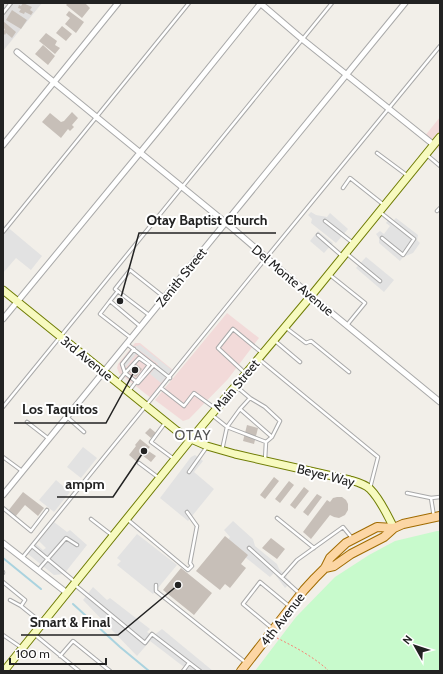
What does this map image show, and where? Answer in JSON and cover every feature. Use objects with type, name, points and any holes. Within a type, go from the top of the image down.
[{"type":"main road","name":"Main Street","points":[[4,671],[159,478],[311,296],[426,154],[438,142]]},
{"type":"main road","name":"3rd Avenue","points":[[3,290],[177,431],[191,439]]},
{"type":"main road","name":"Beyer Way","points":[[191,439],[207,446],[222,450],[361,483],[370,488],[394,528]]},
{"type":"main road","points":[[394,528],[403,524],[437,517]]},
{"type":"main road","name":"4th Avenue","points":[[241,671],[290,607],[325,568],[330,558],[346,543],[377,527],[394,528]]},
{"type":"main road","name":"4th Avenue","points":[[325,568],[334,566],[350,554],[384,537],[394,528]]},
{"type":"street","points":[[3,145],[118,3]]},
{"type":"street","points":[[4,317],[140,153],[261,3],[302,39],[389,109],[438,142]]},
{"type":"street","name":"Zenith Street","points":[[3,495],[405,3]]},
{"type":"street","name":"Del Monte Avenue","points":[[17,52],[440,402]]},
{"type":"street","points":[[3,543],[67,594]]},
{"type":"lane","points":[[3,13],[11,3]]},
{"type":"lane","points":[[3,232],[189,3]]},
{"type":"lane","points":[[3,407],[332,3]]},
{"type":"lane","points":[[22,558],[440,46]]},
{"type":"lane","points":[[377,152],[408,176]]},
{"type":"lane","points":[[426,154],[440,166]]},
{"type":"lane","points":[[343,188],[350,178],[384,206]]},
{"type":"lane","points":[[437,211],[440,208]]},
{"type":"lane","points":[[379,212],[414,239],[402,254],[382,238]]},
{"type":"lane","points":[[326,221],[353,243]]},
{"type":"lane","points":[[318,235],[380,280]]},
{"type":"lane","points":[[150,315],[115,289],[130,270],[165,297]]},
{"type":"lane","points":[[328,274],[365,303],[346,325]]},
{"type":"lane","points":[[118,291],[100,314],[131,338]]},
{"type":"lane","points":[[110,302],[141,327]]},
{"type":"lane","points":[[285,326],[306,343],[311,341],[349,372]]},
{"type":"lane","points":[[246,374],[218,348],[233,330],[260,356],[378,457],[370,488]]},
{"type":"lane","points":[[274,340],[300,362]]},
{"type":"lane","points":[[127,344],[170,378]]},
{"type":"lane","points":[[134,349],[122,364],[125,373],[136,382]]},
{"type":"lane","points":[[117,383],[139,358],[149,365],[128,392]]},
{"type":"lane","points":[[136,382],[138,383],[154,365]]},
{"type":"lane","points":[[235,386],[250,398],[265,407],[280,421],[272,437],[266,442],[265,460]]},
{"type":"lane","points":[[161,388],[184,406],[194,393],[227,427],[266,442]]},
{"type":"lane","points":[[222,450],[227,427],[250,398]]},
{"type":"lane","points":[[240,409],[272,437]]},
{"type":"lane","points":[[67,417],[84,432]]},
{"type":"lane","points":[[27,422],[49,439]]},
{"type":"lane","points":[[166,422],[151,442],[175,459]]},
{"type":"lane","points":[[189,472],[207,446]]},
{"type":"lane","points":[[3,456],[22,472]]},
{"type":"lane","points":[[139,463],[159,478]]},
{"type":"lane","points":[[407,493],[431,498],[440,498]]},
{"type":"lane","points":[[431,498],[437,517]]},
{"type":"lane","points":[[3,508],[30,531],[47,510]]},
{"type":"lane","points":[[127,519],[188,570],[192,566],[190,563],[197,526],[187,512]]},
{"type":"lane","points":[[277,518],[314,548]]},
{"type":"lane","points":[[91,519],[113,536]]},
{"type":"lane","points":[[282,577],[297,560],[343,527],[353,540]]},
{"type":"lane","points":[[38,570],[66,538],[77,546]]},
{"type":"lane","points":[[32,546],[145,642],[152,634],[200,671]]},
{"type":"lane","points":[[249,548],[301,594]]},
{"type":"lane","points":[[3,582],[25,600],[21,606]]},
{"type":"lane","points":[[272,632],[243,604],[260,582],[290,607]]},
{"type":"lane","points":[[156,585],[156,591],[247,664]]},
{"type":"lane","points":[[10,600],[21,606],[42,624]]},
{"type":"lane","points":[[34,634],[79,671]]},
{"type":"lane","points":[[3,635],[22,648]]},
{"type":"lane","points":[[60,656],[72,641],[110,671]]},
{"type":"lane","points":[[183,671],[189,663]]},
{"type":"path","points":[[272,632],[322,664],[329,671]]},
{"type":"shaded area","points":[[3,3],[42,3],[3,51]]},
{"type":"shaded area","points":[[440,117],[440,150],[424,137]]},
{"type":"shaded area","points":[[311,212],[316,215],[327,217],[330,213],[348,229],[336,243],[311,223],[312,219],[308,215]]},
{"type":"shaded area","points":[[390,217],[393,221],[396,218],[418,235],[417,240],[420,243],[413,253],[403,257],[400,261],[379,243],[379,238],[376,234],[380,231],[384,234],[390,226],[386,223]]},
{"type":"shaded area","points":[[5,225],[42,256],[31,270],[16,258],[3,273],[3,227]]},
{"type":"shaded area","points":[[318,231],[333,243],[324,253],[310,241]]},
{"type":"shaded area","points":[[366,257],[394,280],[384,292],[356,268]]},
{"type":"shaded area","points":[[227,313],[259,338],[228,379],[189,419],[183,421],[155,400]]},
{"type":"shaded area","points":[[135,343],[140,343],[173,370],[151,398],[119,373],[117,368],[118,364]]},
{"type":"shaded area","points":[[140,345],[172,370],[161,383],[150,374],[158,364],[139,350],[126,367],[121,363],[133,347]]},
{"type":"shaded area","points":[[83,447],[97,458],[81,478],[67,467]]},
{"type":"shaded area","points":[[195,455],[203,461],[194,472],[214,489],[188,521],[160,498],[191,457]]},
{"type":"shaded area","points":[[56,480],[70,492],[54,512],[39,500]]},
{"type":"shaded area","points":[[233,521],[253,539],[255,546],[277,564],[279,569],[287,576],[286,577],[291,582],[285,588],[274,573],[270,577],[226,542],[230,537],[224,530]]},
{"type":"shaded area","points":[[54,522],[67,532],[70,530],[87,545],[64,574],[54,575],[28,554],[36,544],[43,550],[46,548],[39,541]]},
{"type":"shaded area","points":[[137,534],[177,565],[153,594],[117,565],[121,561],[117,558]]},
{"type":"shaded area","points":[[93,587],[107,600],[110,598],[150,629],[147,632],[153,636],[162,629],[213,671],[181,671],[184,667],[150,641],[137,656],[83,600]]},
{"type":"green space","points":[[440,531],[440,671],[255,671],[296,617],[335,577],[369,555],[395,541]]},
{"type":"building","points":[[23,3],[32,7],[30,10],[33,12],[31,15],[25,12],[24,14],[19,12],[21,9],[18,8],[19,5],[21,6]]},
{"type":"building","points":[[68,3],[85,3],[90,8],[82,18],[66,5]]},
{"type":"building","points":[[12,10],[27,20],[21,29],[6,20]]},
{"type":"building","points":[[69,11],[84,22],[76,33],[65,24],[70,18],[66,15]]},
{"type":"building","points":[[3,21],[16,32],[12,38],[6,33],[5,35],[3,33],[5,29],[3,28]]},
{"type":"building","points":[[62,26],[72,34],[66,41],[56,33]]},
{"type":"building","points":[[46,33],[57,41],[55,45],[60,48],[55,54],[39,41]]},
{"type":"building","points":[[43,45],[55,56],[48,65],[35,54]]},
{"type":"building","points":[[72,112],[78,118],[72,125],[74,127],[70,131],[68,129],[61,138],[42,122],[50,113],[61,122],[64,121]]},
{"type":"building","points":[[135,363],[142,369],[136,377],[128,371]]},
{"type":"building","points":[[247,425],[258,428],[254,444],[243,441]]},
{"type":"building","points":[[150,428],[156,433],[151,438],[145,433]]},
{"type":"building","points":[[140,439],[150,447],[147,450],[156,456],[151,462],[142,455],[137,462],[129,455]]},
{"type":"building","points":[[274,477],[279,481],[265,499],[260,495]]},
{"type":"building","points":[[289,481],[294,485],[280,503],[275,499]]},
{"type":"building","points":[[304,487],[309,491],[295,509],[290,505]]},
{"type":"building","points":[[23,492],[44,508],[38,516],[25,505],[15,517],[8,511]]},
{"type":"building","points":[[317,494],[322,497],[308,516],[303,512]]},
{"type":"building","points":[[342,497],[348,504],[348,510],[345,515],[339,518],[330,515],[311,539],[303,532],[327,500],[330,502],[333,498]]},
{"type":"building","points":[[225,536],[248,555],[241,564],[246,568],[230,588],[225,584],[220,590],[196,571]]},
{"type":"building","points":[[271,538],[285,549],[277,559],[262,548]]},
{"type":"building","points":[[181,568],[212,593],[194,615],[163,590]]},
{"type":"waterway","points":[[3,558],[41,589]]},
{"type":"waterway","points":[[73,604],[149,671]]},
{"type":"place","name":"Otay Baptist Church","points":[[120,301]]},
{"type":"place","name":"Los Taquitos","points":[[135,370]]},
{"type":"place","name":"ampm","points":[[144,451]]},
{"type":"place","name":"Smart & Final","points":[[178,585]]},
{"type":"district","name":"OTAY","points":[[193,435]]}]
